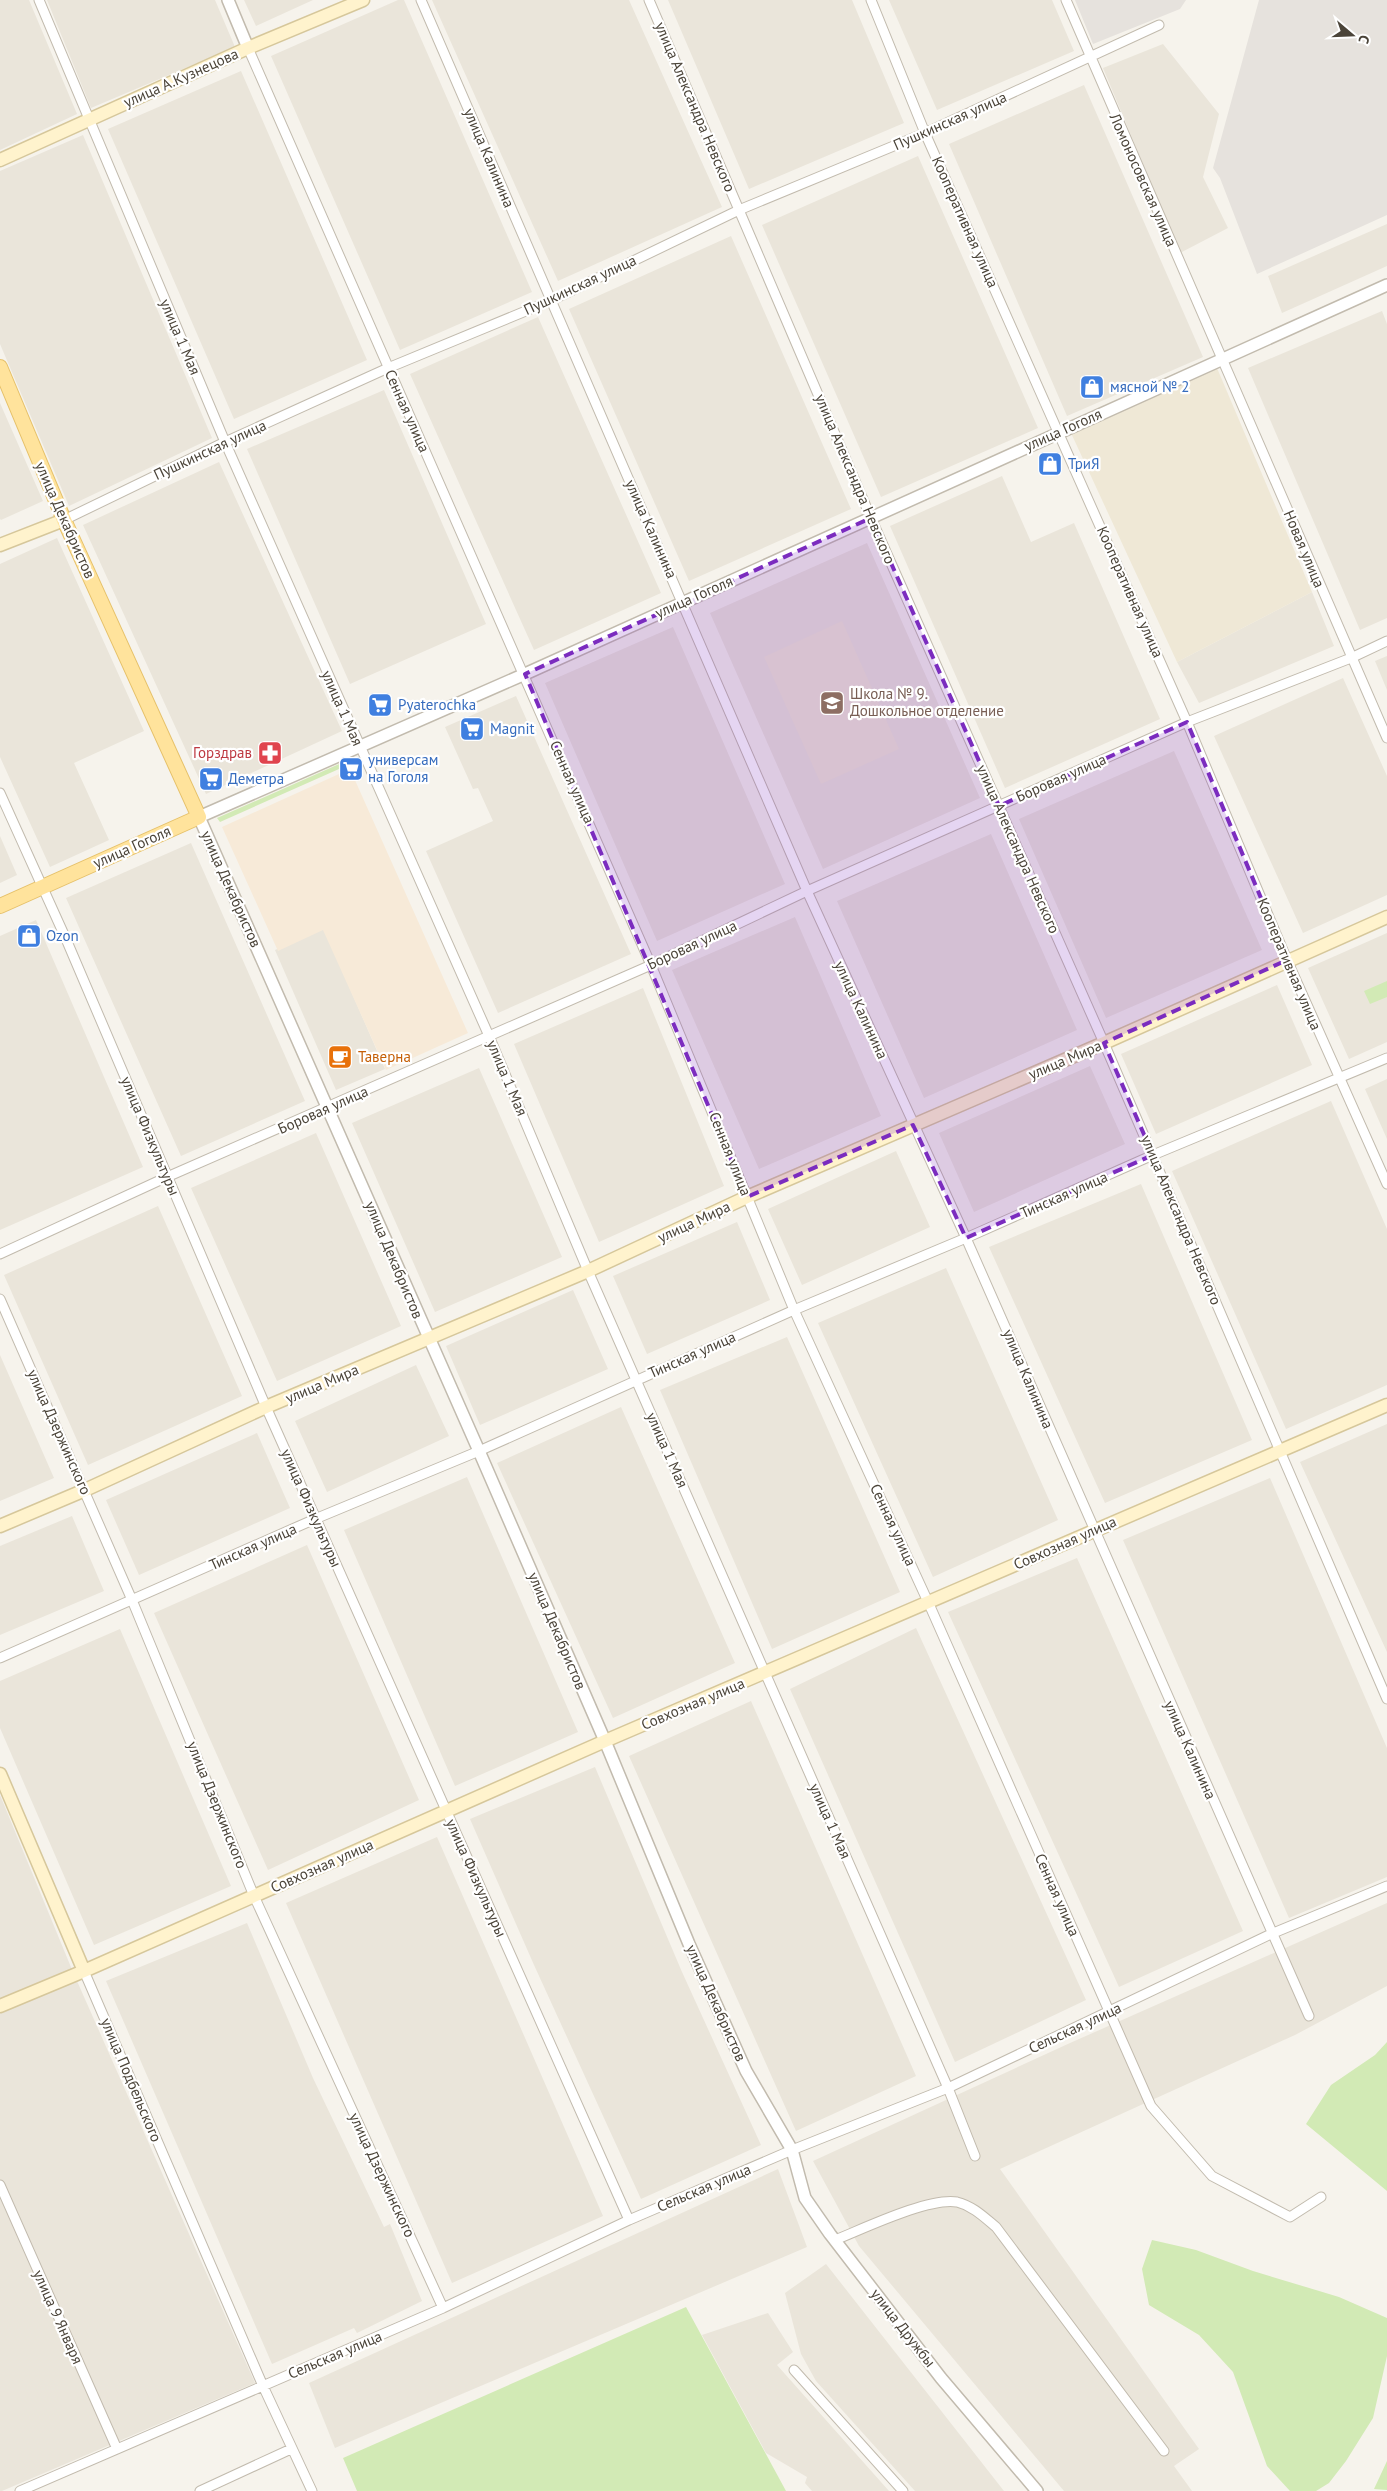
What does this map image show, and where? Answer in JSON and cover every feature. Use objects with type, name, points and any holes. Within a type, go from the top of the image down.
[{"type":"main road","name":"улица А.Кузнецова","points":[[0,160],[248,48],[363,0]]},
{"type":"main road","name":"улица Декабристов","points":[[0,367],[64,520],[198,817]]},
{"type":"main road","name":"Пушкинская улица","points":[[0,545],[64,520]]},
{"type":"main road","name":"улица Гоголя","points":[[0,906],[198,817]]},
{"type":"main road","name":"улица Мира","points":[[0,1526],[85,1490],[266,1407],[588,1271],[747,1197],[1104,1043],[1387,917]]},
{"type":"main road","name":"Совхозная улица","points":[[0,2006],[84,1971],[605,1741],[929,1604],[1093,1530],[1387,1405]]},
{"type":"main road","name":"улица Подбельского","points":[[0,1774],[84,1971]]},
{"type":"street","name":"улица 1 Мая","points":[[39,0],[225,442],[358,745],[489,1036],[588,1271],[948,2088],[975,2156]]},
{"type":"street","name":"Сенная улица","points":[[228,0],[388,368],[525,674],[652,965],[794,1310],[929,1604],[1151,2106],[1212,2176],[1290,2217],[1321,2197]]},
{"type":"street","name":"улица Калинина","points":[[421,0],[807,891],[966,1238],[1093,1530],[1309,2016]]},
{"type":"street","name":"улица Александра Невского","points":[[649,0],[871,518],[1153,1155],[1387,1699]]},
{"type":"street","name":"Кооперативная улица","points":[[871,0],[925,133],[1187,722],[1287,960],[1387,1184]]},
{"type":"street","name":"Ломоносовская улица","points":[[1066,0],[1089,58],[1222,360]]},
{"type":"street","name":"Пушкинская улица","points":[[64,520],[225,442],[388,368],[550,301],[739,210],[925,133],[1159,25]]},
{"type":"street","name":"улица Гоголя","points":[[198,817],[358,745],[525,674],[1387,285]]},
{"type":"street","name":"Новая улица","points":[[1222,360],[1387,738]]},
{"type":"street","name":"Боровая улица","points":[[0,1254],[167,1177],[652,965],[807,891],[1187,722],[1351,658],[1387,641]]},
{"type":"street","name":"улица Физкультуры","points":[[0,793],[44,887],[315,1519],[629,2220]]},
{"type":"street","name":"улица Декабристов","points":[[198,817],[328,1108],[428,1340],[479,1451],[605,1741],[689,1944],[746,2071],[792,2150]]},
{"type":"street","name":"Тинская улица","points":[[0,1658],[315,1519],[479,1451],[794,1310],[966,1238],[1153,1155],[1387,1058]]},
{"type":"street","name":"улица Дзержинского","points":[[0,1299],[132,1600],[254,1896],[443,2308]]},
{"type":"street","name":"Сельская улица","points":[[20,2491],[443,2308],[629,2220],[792,2150],[948,2088],[1272,1934],[1387,1886]]},
{"type":"street","name":"улица Подбельского","points":[[84,1971],[263,2386],[312,2491]]},
{"type":"street","name":"улица Дружбы","points":[[792,2150],[805,2198],[835,2240],[941,2378],[1037,2491]]},
{"type":"street","name":"улица 9 Января","points":[[0,2185],[117,2449]]},
{"type":"street","points":[[835,2240],[889,2218],[936,2203],[957,2202],[976,2210],[996,2227],[1008,2242],[1164,2451]]},
{"type":"street","points":[[794,2370],[903,2491]]},
{"type":"street","points":[[200,2491],[291,2449]]},
{"type":"highlighted area","points":[[871,518],[999,806],[1187,722],[1287,960],[1104,1043],[1153,1155],[966,1238],[913,1125],[747,1197],[525,674]]},
{"type":"shaded area","points":[[0,0],[29,0],[77,114],[0,150]]},
{"type":"shaded area","points":[[47,0],[215,0],[235,47],[91,108]]},
{"type":"shaded area","points":[[244,0],[313,0],[256,26]]},
{"type":"shaded area","points":[[398,0],[404,0],[532,292],[400,350],[271,56]]},
{"type":"shaded area","points":[[432,0],[629,0],[722,207],[558,281]]},
{"type":"shaded area","points":[[668,0],[852,0],[904,123],[749,189]]},
{"type":"shaded area","points":[[889,0],[1052,0],[1074,51],[937,110]]},
{"type":"shaded area","points":[[1075,0],[1186,0],[1180,9],[1093,44]]},
{"type":"shaded area","points":[[1259,0],[1387,0],[1387,215],[1257,274],[1220,178],[1213,168]]},
{"type":"shaded area","points":[[1163,44],[1219,114],[1203,177],[1228,228],[1180,253],[1103,68]]},
{"type":"shaded area","points":[[241,71],[367,360],[234,419],[108,129]]},
{"type":"shaded area","points":[[1084,85],[1203,357],[1067,416],[949,144]]},
{"type":"shaded area","points":[[83,135],[212,438],[69,506],[0,344],[0,171]]},
{"type":"shaded area","points":[[918,156],[1038,428],[881,497],[762,225]]},
{"type":"shaded area","points":[[1387,224],[1387,266],[1282,313],[1268,276]]},
{"type":"shaded area","points":[[731,236],[851,509],[689,581],[569,309]]},
{"type":"shaded area","points":[[1382,311],[1387,324],[1387,618],[1360,630],[1248,368]]},
{"type":"shaded area","points":[[538,317],[661,593],[534,650],[410,374]]},
{"type":"shaded area","points":[[1217,368],[1312,592],[1177,662],[1071,433]]},
{"type":"shaded area","points":[[384,390],[486,624],[350,684],[247,449]]},
{"type":"shaded area","points":[[0,403],[43,501],[1,520],[0,519]]},
{"type":"shaded area","points":[[219,462],[342,731],[206,794],[83,525]]},
{"type":"shaded area","points":[[1002,476],[1031,542],[1074,523],[1160,719],[1005,788],[890,526]]},
{"type":"shaded area","points":[[57,538],[144,731],[74,763],[109,840],[50,867],[0,757],[0,564]]},
{"type":"shaded area","points":[[867,543],[980,798],[823,869],[710,613]]},
{"type":"shaded area","points":[[1312,592],[1334,646],[1199,703],[1177,662]]},
{"type":"shaded area","name":"Школа № 9. Дошкольное отделение","points":[[842,621],[899,749],[821,784],[764,657]]},
{"type":"shaded area","points":[[673,627],[785,884],[657,941],[545,683]]},
{"type":"shaded area","points":[[1387,656],[1387,690],[1375,661]]},
{"type":"shaded area","points":[[1343,678],[1387,776],[1387,895],[1303,933],[1214,736]]},
{"type":"shaded area","points":[[516,696],[631,954],[498,1013],[426,851],[493,821],[478,788],[473,789],[445,727]]},
{"type":"shaded area","points":[[1174,751],[1262,950],[1106,1018],[1019,819]]},
{"type":"shaded area","points":[[350,769],[468,1033],[386,1070],[323,930],[278,951],[222,827]]},
{"type":"shaded area","points":[[991,834],[1077,1030],[924,1098],[837,901]]},
{"type":"shaded area","points":[[0,836],[17,875],[0,883]]},
{"type":"shaded area","points":[[191,843],[305,1101],[181,1156],[66,898]]},
{"type":"shaded area","points":[[795,917],[881,1116],[759,1169],[672,970]]},
{"type":"shaded area","points":[[36,920],[143,1167],[0,1230],[0,936]]},
{"type":"shaded area","points":[[324,929],[385,1069],[336,1090],[275,950]]},
{"type":"shaded area","points":[[1387,933],[1387,1042],[1349,1059],[1308,968]]},
{"type":"shaded area","points":[[1277,985],[1312,1065],[1156,1134],[1121,1054]]},
{"type":"shaded area","points":[[643,988],[724,1186],[599,1242],[514,1044]]},
{"type":"shaded area","points":[[1090,1066],[1125,1144],[974,1212],[939,1133]]},
{"type":"shaded area","points":[[479,1068],[562,1257],[435,1312],[352,1123]]},
{"type":"shaded area","points":[[1387,1079],[1387,1139],[1365,1089]]},
{"type":"shaded area","points":[[1331,1101],[1387,1229],[1387,1385],[1286,1429],[1172,1171]]},
{"type":"shaded area","points":[[316,1133],[401,1326],[277,1381],[191,1188]]},
{"type":"shaded area","points":[[896,1151],[930,1227],[802,1285],[768,1209]]},
{"type":"shaded area","points":[[1141,1184],[1252,1440],[1105,1503],[989,1247]]},
{"type":"shaded area","points":[[158,1206],[242,1396],[88,1465],[4,1275]]},
{"type":"shaded area","points":[[737,1222],[770,1300],[647,1354],[613,1276]]},
{"type":"shaded area","points":[[946,1268],[1058,1520],[933,1577],[818,1323]]},
{"type":"shaded area","points":[[573,1290],[608,1369],[480,1425],[446,1346]]},
{"type":"shaded area","points":[[787,1337],[900,1592],[772,1649],[660,1390]]},
{"type":"shaded area","points":[[0,1355],[54,1478],[0,1501]]},
{"type":"shaded area","points":[[416,1365],[449,1436],[327,1492],[295,1421]]},
{"type":"shaded area","points":[[621,1407],[735,1663],[613,1718],[497,1463]]},
{"type":"shaded area","points":[[1387,1424],[1387,1652],[1300,1462]]},
{"type":"shaded area","points":[[257,1433],[290,1508],[139,1575],[106,1500]]},
{"type":"shaded area","points":[[467,1477],[578,1732],[455,1786],[344,1530]]},
{"type":"shaded area","points":[[1270,1478],[1387,1748],[1387,1877],[1289,1918],[1123,1540]]},
{"type":"shaded area","points":[[72,1516],[104,1591],[0,1635],[0,1546]]},
{"type":"shaded area","points":[[307,1545],[419,1800],[268,1870],[154,1613]]},
{"type":"shaded area","points":[[1077,1558],[1243,1931],[1119,1987],[948,1612]]},
{"type":"shaded area","points":[[916,1628],[1086,2000],[955,2062],[790,1689]]},
{"type":"shaded area","points":[[120,1629],[231,1886],[94,1945],[0,1728],[0,1681]]},
{"type":"shaded area","points":[[751,1701],[916,2076],[796,2131],[629,1756]]},
{"type":"shaded area","points":[[595,1767],[682,1972],[761,2145],[641,2199],[534,1965],[470,1819]]},
{"type":"shaded area","points":[[0,1795],[73,1972],[255,2383],[2,2491],[0,2491]]},
{"type":"shaded area","points":[[437,1837],[603,2216],[452,2283],[286,1903]]},
{"type":"shaded area","points":[[1387,1903],[1387,1986],[1295,2035],[1000,2169],[1199,2449],[1174,2466],[1192,2491],[1064,2491],[859,2246],[813,2161],[1070,2043]]},
{"type":"shaded area","points":[[247,1923],[313,2078],[384,2227],[390,2224],[422,2301],[357,2333],[354,2328],[272,2364],[106,1981]]},
{"type":"shaded area","points":[[778,2169],[807,2247],[335,2448],[309,2383]]},
{"type":"shaded area","points":[[826,2264],[1004,2491],[915,2491],[816,2381],[801,2354],[785,2293]]},
{"type":"shaded area","points":[[768,2313],[793,2352],[777,2365],[889,2491],[812,2491],[805,2483],[807,2477],[766,2453],[702,2335]]},
{"type":"green space","points":[[346,761],[348,765],[220,822],[217,818]]},
{"type":"green space","points":[[1387,981],[1387,997],[1370,1004],[1364,991]]},
{"type":"green space","points":[[1387,2042],[1387,2191],[1306,2124],[1331,2085],[1375,2055]]},
{"type":"green space","points":[[1152,2240],[1196,2250],[1253,2271],[1339,2297],[1387,2318],[1387,2356],[1373,2418],[1346,2461],[1329,2483],[1316,2491],[1290,2491],[1267,2466],[1233,2372],[1199,2335],[1149,2305],[1142,2269]]},
{"type":"green space","points":[[686,2307],[786,2491],[357,2491],[343,2458]]},
{"type":"green space","points":[[1387,2461],[1387,2490],[1374,2489]]},
{"type":"place","name":"мясной № 2","points":[[1092,387]]},
{"type":"place","name":"ТриЯ","points":[[1050,464]]},
{"type":"place","name":"Школа № 9. Дошкольное отделение","points":[[832,703]]},
{"type":"place","name":"Pyaterochka","points":[[380,705]]},
{"type":"place","name":"Magnit","points":[[472,729]]},
{"type":"place","name":"Горздрав","points":[[270,753]]},
{"type":"place","name":"универсам на Гоголя","points":[[351,769]]},
{"type":"place","name":"Деметра","points":[[211,779]]},
{"type":"place","name":"Ozon","points":[[29,936]]},
{"type":"place","name":"Таверна","points":[[340,1057]]}]
